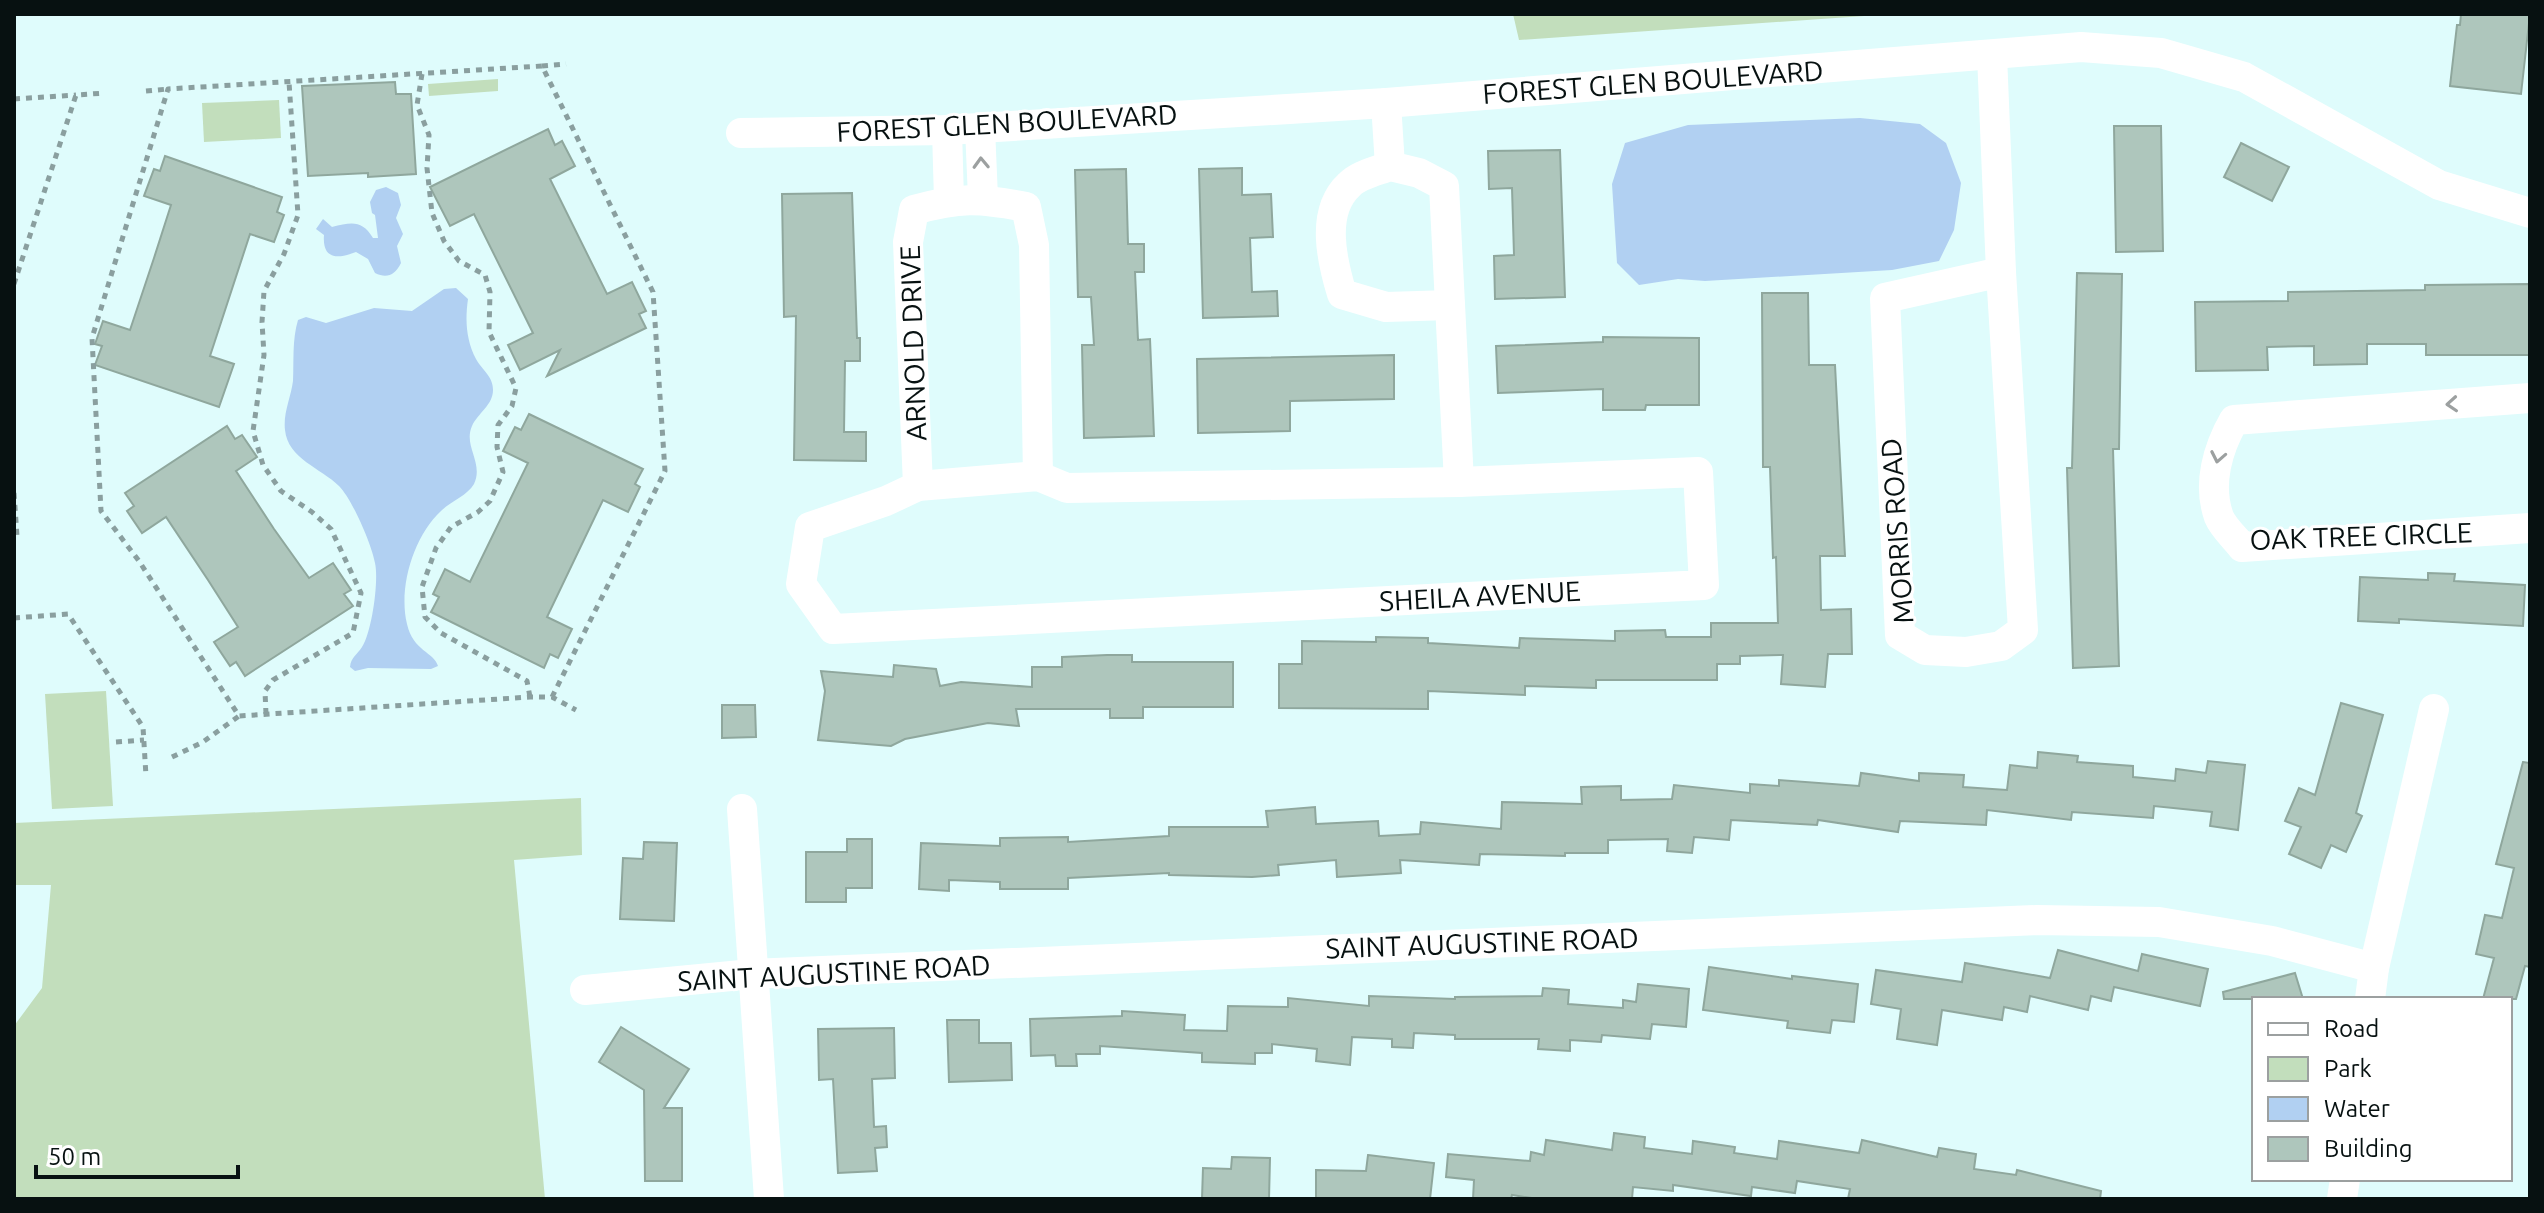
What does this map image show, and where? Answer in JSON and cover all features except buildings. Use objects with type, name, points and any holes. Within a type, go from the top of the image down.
[{"type":"street","name":"FOREST GLEN BOULEVARD","points":[[741,133],[947,130],[1386,103],[2081,47],[2161,53],[2244,77],[2439,185],[2530,213]]},
{"type":"street","name":"MORRIS ROAD","points":[[1992,55],[2001,272],[2023,630],[2001,646],[1966,652],[1925,650],[1900,635],[1885,298],[2001,272]]},
{"type":"street","points":[[1386,103],[1390,166]]},
{"type":"street","points":[[980,128],[983,198]]},
{"type":"street","points":[[947,130],[949,200],[983,198],[1026,207],[1034,245],[1038,476],[1067,488],[1459,482],[1444,186],[1419,173],[1390,166],[1350,182],[1334,204],[1331,256],[1342,294],[1386,307],[1450,305]]},
{"type":"street","name":"ARNOLD DRIVE","points":[[918,486],[908,242],[914,210],[949,200]]},
{"type":"street","name":"OAK TREE CIRCLE","points":[[2530,398],[2234,420],[2221,443],[2214,480],[2219,518],[2242,547],[2530,528]]},
{"type":"street","name":"SHEILA AVENUE","points":[[1038,476],[918,486],[886,501],[810,527],[801,584],[833,629],[1704,585],[1698,472],[1459,482]]},
{"type":"street","points":[[2370,997],[2374,968],[2434,709]]},
{"type":"street","points":[[742,809],[769,1199]]},
{"type":"street","name":"SAINT AUGUSTINE ROAD","points":[[585,990],[752,974],[2037,920],[2159,922],[2272,941],[2374,968]]},
{"type":"path","points":[[146,91],[566,64]]},
{"type":"path","points":[[542,66],[653,292],[665,471],[552,697]]},
{"type":"path","points":[[422,74],[417,105],[429,135],[427,168],[432,213],[444,241],[459,261],[485,275],[490,292],[489,332],[516,388],[512,406],[498,425],[497,447],[503,472],[490,501],[478,512],[451,527],[436,548],[422,587],[425,617],[441,633],[527,681],[530,697]]},
{"type":"path","points":[[266,714],[265,691],[273,680],[353,633],[361,593],[331,529],[281,491],[263,465],[253,431],[264,355],[264,291],[284,254],[298,215],[289,82]]},
{"type":"path","points":[[168,89],[92,338],[101,511],[139,561],[239,716]]},
{"type":"path","points":[[14,99],[105,93]]},
{"type":"path","points":[[14,284],[76,95]]},
{"type":"path","points":[[14,493],[17,536],[14,536]]},
{"type":"path","points":[[14,618],[68,614],[143,727],[146,776]]},
{"type":"path","points":[[172,757],[203,742],[239,716],[530,697],[552,697],[576,710]]},
{"type":"path","points":[[116,742],[144,740]]},
{"type":"green space","points":[[1513,14],[1893,14],[1519,40]]},
{"type":"green space","points":[[498,79],[498,91],[429,96],[428,84]]},
{"type":"green space","points":[[279,100],[281,138],[204,142],[202,103]]},
{"type":"green space","points":[[106,691],[113,806],[52,809],[45,694]]},
{"type":"green space","points":[[581,798],[582,855],[514,860],[545,1199],[14,1199],[14,1026],[42,988],[51,885],[14,885],[14,823]]},
{"type":"water","points":[[1860,118],[1920,124],[1946,143],[1961,183],[1954,230],[1939,261],[1892,270],[1705,281],[1678,279],[1639,285],[1617,263],[1612,184],[1625,143],[1688,125]]},
{"type":"water","points":[[386,187],[398,193],[401,205],[396,218],[403,234],[397,246],[401,263],[393,273],[383,276],[375,273],[368,259],[356,252],[332,256],[326,249],[324,235],[316,229],[323,219],[332,227],[360,225],[373,238],[378,238],[370,202],[376,190]]},
{"type":"water","points":[[456,288],[468,299],[470,345],[493,390],[491,400],[470,433],[477,469],[474,484],[431,522],[410,563],[405,594],[407,624],[414,640],[438,666],[431,669],[368,668],[355,671],[350,667],[366,640],[372,618],[375,563],[361,523],[344,492],[299,456],[287,440],[285,417],[293,381],[298,320],[306,317],[326,323],[374,308],[412,311],[444,289]]}]
